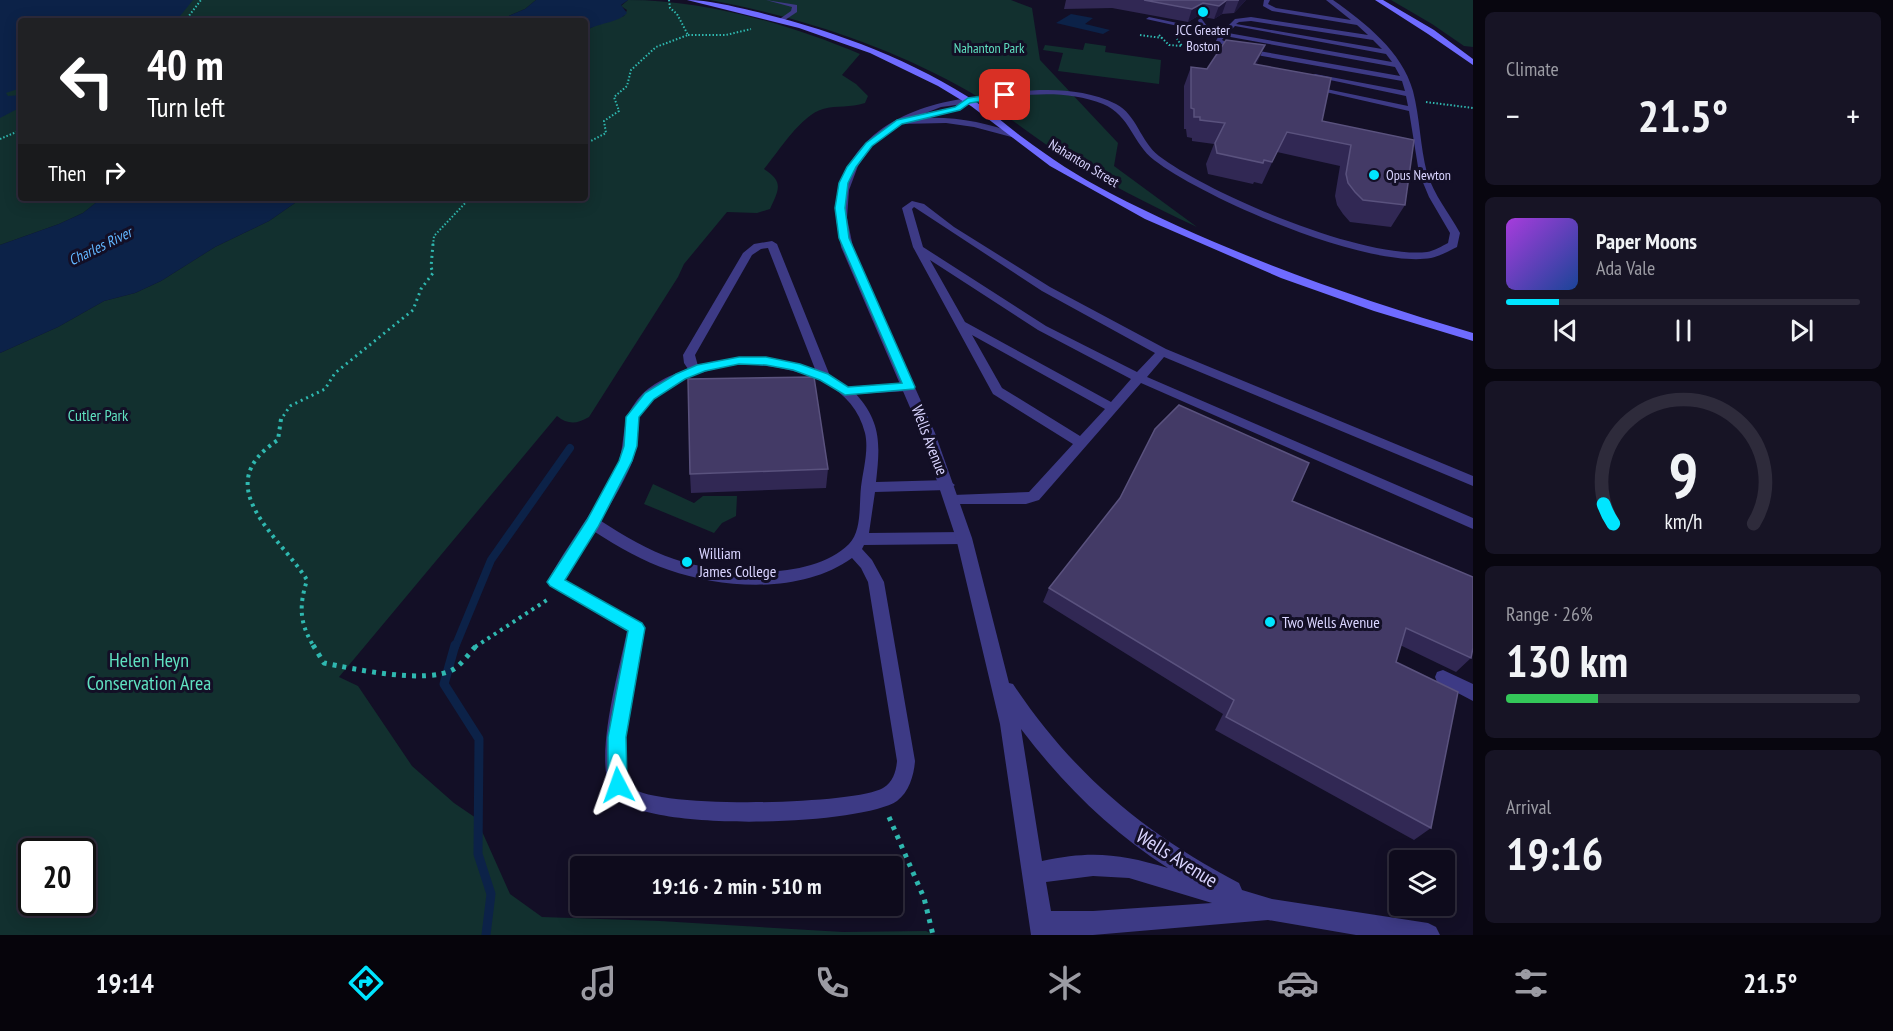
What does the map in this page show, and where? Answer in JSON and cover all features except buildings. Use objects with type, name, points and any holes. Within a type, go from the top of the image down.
[{"type":"main road","name":"Nahanton Street","points":[[690,0],[783,19],[867,49],[925,76],[968,101],[1016,137],[1085,183],[1204,242],[1343,296],[1473,337]]},
{"type":"main road","points":[[1378,0],[1431,32],[1473,63]]},
{"type":"street","name":"Wells Avenue","points":[[968,101],[957,109],[900,122],[874,140],[856,161],[844,183],[840,208],[842,230],[847,247],[909,387],[948,485],[964,538],[1001,681],[1017,763],[1042,929],[1272,910]]},
{"type":"street","points":[[900,122],[956,120],[985,126],[1016,137]]},
{"type":"street","name":"Wells Avenue","points":[[1001,681],[1029,724],[1059,761],[1132,831],[1209,880],[1272,910]]},
{"type":"street","name":"Wells Avenue","points":[[1034,874],[1067,866],[1118,865],[1272,910],[1428,935]]},
{"type":"lane","points":[[769,0],[795,6],[794,12],[783,19]]},
{"type":"lane","points":[[1268,0],[1265,5],[1274,10],[1360,24]]},
{"type":"lane","points":[[968,101],[1048,91],[1099,99],[1125,112],[1143,145],[1160,161],[1207,188],[1297,227],[1353,246],[1403,256],[1430,255],[1449,249],[1453,245],[1455,233],[1427,185],[1404,79],[1375,38],[1329,0]]},
{"type":"lane","points":[[1149,19],[1224,35],[1396,65]]},
{"type":"lane","points":[[1375,38],[1267,20],[1237,20],[1218,40],[1234,49],[1404,79]]},
{"type":"lane","points":[[1201,21],[1206,31]]},
{"type":"lane","points":[[1233,25],[1387,52]]},
{"type":"lane","points":[[1305,74],[1410,101]]},
{"type":"lane","points":[[1302,86],[1410,101]]},
{"type":"lane","points":[[1082,443],[998,391],[918,247],[906,208],[912,204],[921,206],[951,229],[1046,289],[1162,351],[1473,481]]},
{"type":"lane","points":[[695,370],[690,363],[689,355],[748,254],[758,246],[772,244],[824,377]]},
{"type":"lane","points":[[918,247],[1042,327],[1139,378],[1473,524]]},
{"type":"lane","points":[[961,324],[1113,408]]},
{"type":"lane","points":[[953,500],[1031,497],[1082,443],[1162,351]]},
{"type":"lane","points":[[739,360],[766,361],[795,366],[824,377],[845,391],[859,407],[872,433],[868,487],[857,544],[876,582],[906,761],[903,779],[898,787],[880,800],[829,809],[754,812],[639,802],[630,798],[618,785],[616,757],[621,709],[636,628],[555,582],[592,523],[626,461],[630,446],[631,421],[635,412],[657,390],[695,370],[739,360]]},
{"type":"lane","points":[[845,391],[909,387]]},
{"type":"lane","points":[[868,487],[948,485]]},
{"type":"lane","points":[[592,523],[641,552],[675,566],[714,574],[753,577],[789,575],[826,565],[857,544],[964,538]]},
{"type":"lane","points":[[1443,677],[1473,693]]},
{"type":"path","points":[[187,18],[201,0]]},
{"type":"path","points":[[669,0],[670,8],[685,26],[688,35]]},
{"type":"path","points":[[588,142],[606,133],[604,121],[619,111],[614,97],[627,86],[631,70],[656,47],[688,35],[726,35],[760,27]]},
{"type":"path","points":[[1140,35],[1146,37]]},
{"type":"path","points":[[1410,101],[1473,108]]},
{"type":"path","points":[[0,139],[18,131]]},
{"type":"path","points":[[467,201],[434,236],[431,267],[433,273],[421,289],[413,310],[335,373],[331,385],[326,390],[288,407],[281,417],[278,440],[261,452],[249,468],[247,485],[253,507],[280,548],[295,561],[307,580],[300,603],[305,632],[324,663],[376,674],[432,674],[454,669],[477,645],[567,589]]},
{"type":"path","points":[[880,800],[924,898],[933,935]]},
{"type":"green space","points":[[0,0],[536,0],[525,9],[504,18],[18,18],[18,201],[98,201],[83,213],[59,224],[0,245]]},
{"type":"green space","points":[[628,0],[657,1],[717,9],[804,33],[860,54],[842,75],[868,96],[865,103],[823,109],[807,118],[799,126],[764,169],[775,178],[778,186],[770,209],[757,213],[727,212],[684,264],[589,417],[573,422],[565,421],[557,416],[339,677],[358,686],[412,766],[454,803],[476,818],[510,894],[542,917],[660,921],[843,932],[926,931],[935,935],[0,935],[0,353],[58,327],[104,301],[135,293],[161,281],[215,247],[269,221],[298,201],[588,201],[588,29],[624,16],[627,10],[621,6]]},
{"type":"green space","name":"Nahanton Park","points":[[710,0],[1011,0],[1032,8],[1040,60],[1118,143],[1114,166],[1197,227],[1093,174],[1047,146],[959,86],[899,57],[807,23]]},
{"type":"green space","points":[[1391,0],[1473,0],[1473,47],[1464,46]]},
{"type":"green space","points":[[1085,43],[1106,46],[1105,52],[1161,60],[1159,84],[1058,71],[1063,53],[1043,50],[1045,45],[1083,50]]},
{"type":"green space","points":[[653,484],[694,503],[703,496],[737,496],[736,516],[722,523],[714,533],[644,504]]},
{"type":"water","points":[[0,0],[193,0],[178,18],[18,18],[18,89],[6,93],[8,96],[18,95],[18,109],[0,118]]},
{"type":"water","points":[[536,0],[628,0],[621,5],[627,13],[623,16],[588,30],[588,18],[504,18],[525,9]]},
{"type":"water","points":[[1071,14],[1093,18],[1085,24],[1110,30],[1103,34],[1056,23]]},
{"type":"water","name":"Charles River","points":[[98,201],[298,201],[269,221],[215,247],[161,281],[135,293],[104,301],[58,327],[0,353],[0,245],[83,213]]},
{"type":"waterway","points":[[455,647],[491,560],[570,448]]},
{"type":"waterway","points":[[455,645],[444,684],[479,739],[478,854],[491,894],[486,935]]},
{"type":"place","name":"JCC Greater Boston","points":[[1203,12]]},
{"type":"place","name":"Opus Newton","points":[[1374,175]]},
{"type":"place","name":"William James College","points":[[687,562]]},
{"type":"place","name":"Two Wells Avenue","points":[[1270,622]]},
{"type":"route","points":[[618,785],[616,777],[617,737],[636,628],[555,582],[592,523],[626,461],[631,440],[632,417],[657,390],[680,376],[720,363],[739,360],[776,362],[795,366],[824,377],[845,391],[909,387],[844,238],[840,208],[844,183],[852,167],[869,144],[900,122],[957,109],[968,101],[1005,95]]},
{"type":"park label","name":"Cutler Park","points":[[98,415]]},
{"type":"park label","name":"Helen Heyn Conservation Area","points":[[149,672]]}]
